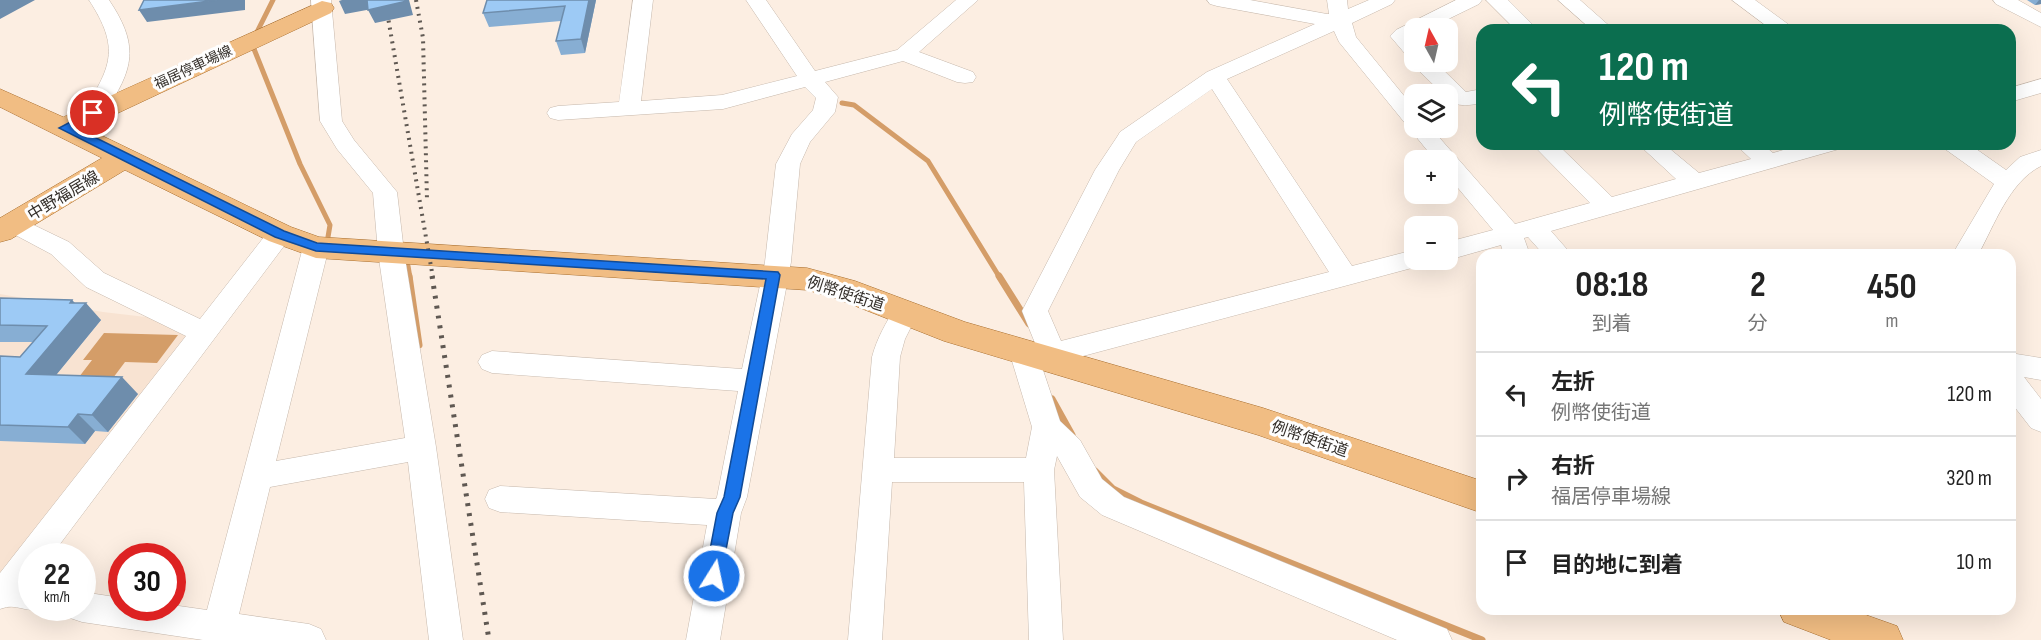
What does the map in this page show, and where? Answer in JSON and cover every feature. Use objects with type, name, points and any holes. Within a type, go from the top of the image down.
[{"type":"main road","name":"福居停車場線","points":[[64,128],[322,4]]},
{"type":"main road","name":"例幣使街道","points":[[0,97],[280,234],[316,247],[774,275],[824,282],[956,332],[1036,353],[1263,422],[1476,495]]},
{"type":"main road","name":"中野福居線","points":[[6,228],[125,157]]},
{"type":"main road","points":[[1812,615],[1862,636]]},
{"type":"street","points":[[93,113],[118,70],[121,59],[118,38],[110,14],[99,0]]},
{"type":"street","points":[[629,108],[643,0]]},
{"type":"street","points":[[703,640],[725,513],[732,497],[778,262],[788,164],[800,139],[819,119],[827,105],[827,97],[810,79],[756,0]]},
{"type":"street","points":[[558,113],[723,102],[904,54],[968,0]]},
{"type":"street","points":[[1217,0],[1327,20],[1339,10]]},
{"type":"street","points":[[1046,640],[1039,470],[1047,427],[1036,353],[1035,311],[1107,170],[1128,137],[1215,76],[1339,10],[1385,0]]},
{"type":"street","points":[[1434,18],[1472,0]]},
{"type":"street","points":[[1496,0],[1522,24]]},
{"type":"street","points":[[1568,0],[1597,24]]},
{"type":"street","points":[[1742,0],[1777,24]]},
{"type":"street","points":[[2003,0],[2041,21]]},
{"type":"street","points":[[322,4],[331,122],[345,144],[385,192],[391,252],[421,447],[446,640]]},
{"type":"street","points":[[1339,10],[1346,38],[1404,110]]},
{"type":"street","points":[[904,54],[965,77]]},
{"type":"street","points":[[1433,72],[1459,98],[1476,97]]},
{"type":"street","points":[[1215,76],[1346,278]]},
{"type":"street","points":[[2016,93],[2041,86]]},
{"type":"street","points":[[1427,138],[1438,150]]},
{"type":"street","points":[[1550,150],[1606,205]]},
{"type":"street","points":[[1657,150],[1694,181]]},
{"type":"street","points":[[1754,150],[1768,161]]},
{"type":"street","points":[[1458,249],[1520,239],[1606,205],[1809,150]]},
{"type":"street","points":[[1962,150],[2008,182]]},
{"type":"street","points":[[1969,249],[2008,182],[2024,166],[2041,157]]},
{"type":"street","points":[[1458,173],[1520,239],[1544,249]]},
{"type":"street","points":[[6,228],[60,248],[95,280],[203,332]]},
{"type":"street","points":[[43,543],[280,234]]},
{"type":"street","points":[[206,631],[258,477],[316,247]]},
{"type":"street","points":[[1036,353],[1404,262]]},
{"type":"street","points":[[865,640],[886,357],[891,339],[905,313]]},
{"type":"street","points":[[492,362],[756,381]]},
{"type":"street","points":[[2016,365],[2041,369]]},
{"type":"street","points":[[2016,388],[2041,420]]},
{"type":"street","points":[[1047,427],[1069,449],[1091,488],[1113,506],[1435,640]]},
{"type":"street","points":[[258,477],[421,447]]},
{"type":"street","points":[[879,470],[1039,470]]},
{"type":"street","points":[[500,499],[725,513]]},
{"type":"street","points":[[96,610],[206,631],[309,640]]},
{"type":"shaded area","points":[[0,294],[103,312],[163,319],[194,335],[34,543],[18,543],[18,564],[0,587]]},
{"type":"shaded area","points":[[104,333],[178,335],[157,363],[125,362],[113,378],[79,377],[92,360],[83,360]]},
{"type":"building","points":[[144,0],[217,0],[139,10]]},
{"type":"building","points":[[367,0],[406,0],[407,1],[368,10]]},
{"type":"building","points":[[487,0],[589,0],[581,39],[556,41],[565,6],[483,13]]},
{"type":"building","points":[[0,298],[72,300],[70,303],[86,303],[26,374],[122,377],[92,415],[78,414],[68,427],[0,425],[0,356],[20,357],[47,326],[0,325]]},
{"type":"waterway","points":[[256,34],[273,0]]},
{"type":"waterway","points":[[252,44],[300,164],[330,225],[328,237]]},
{"type":"waterway","points":[[842,103],[854,105],[928,161],[1000,278]]},
{"type":"waterway","points":[[408,266],[410,278]]},
{"type":"waterway","points":[[409,276],[419,345]]},
{"type":"waterway","points":[[999,276],[1029,324]]},
{"type":"waterway","points":[[1052,399],[1072,435]]},
{"type":"waterway","points":[[1095,471],[1113,489],[1141,503],[1482,640]]},
{"type":"railway","points":[[385,0],[433,278]]},
{"type":"railway","points":[[416,0],[423,38],[427,200]]},
{"type":"railway","points":[[432,276],[489,640]]},
{"type":"route","points":[[93,113],[64,128],[280,234],[316,247],[774,275],[756,381],[732,497],[725,513],[714,576]]}]
